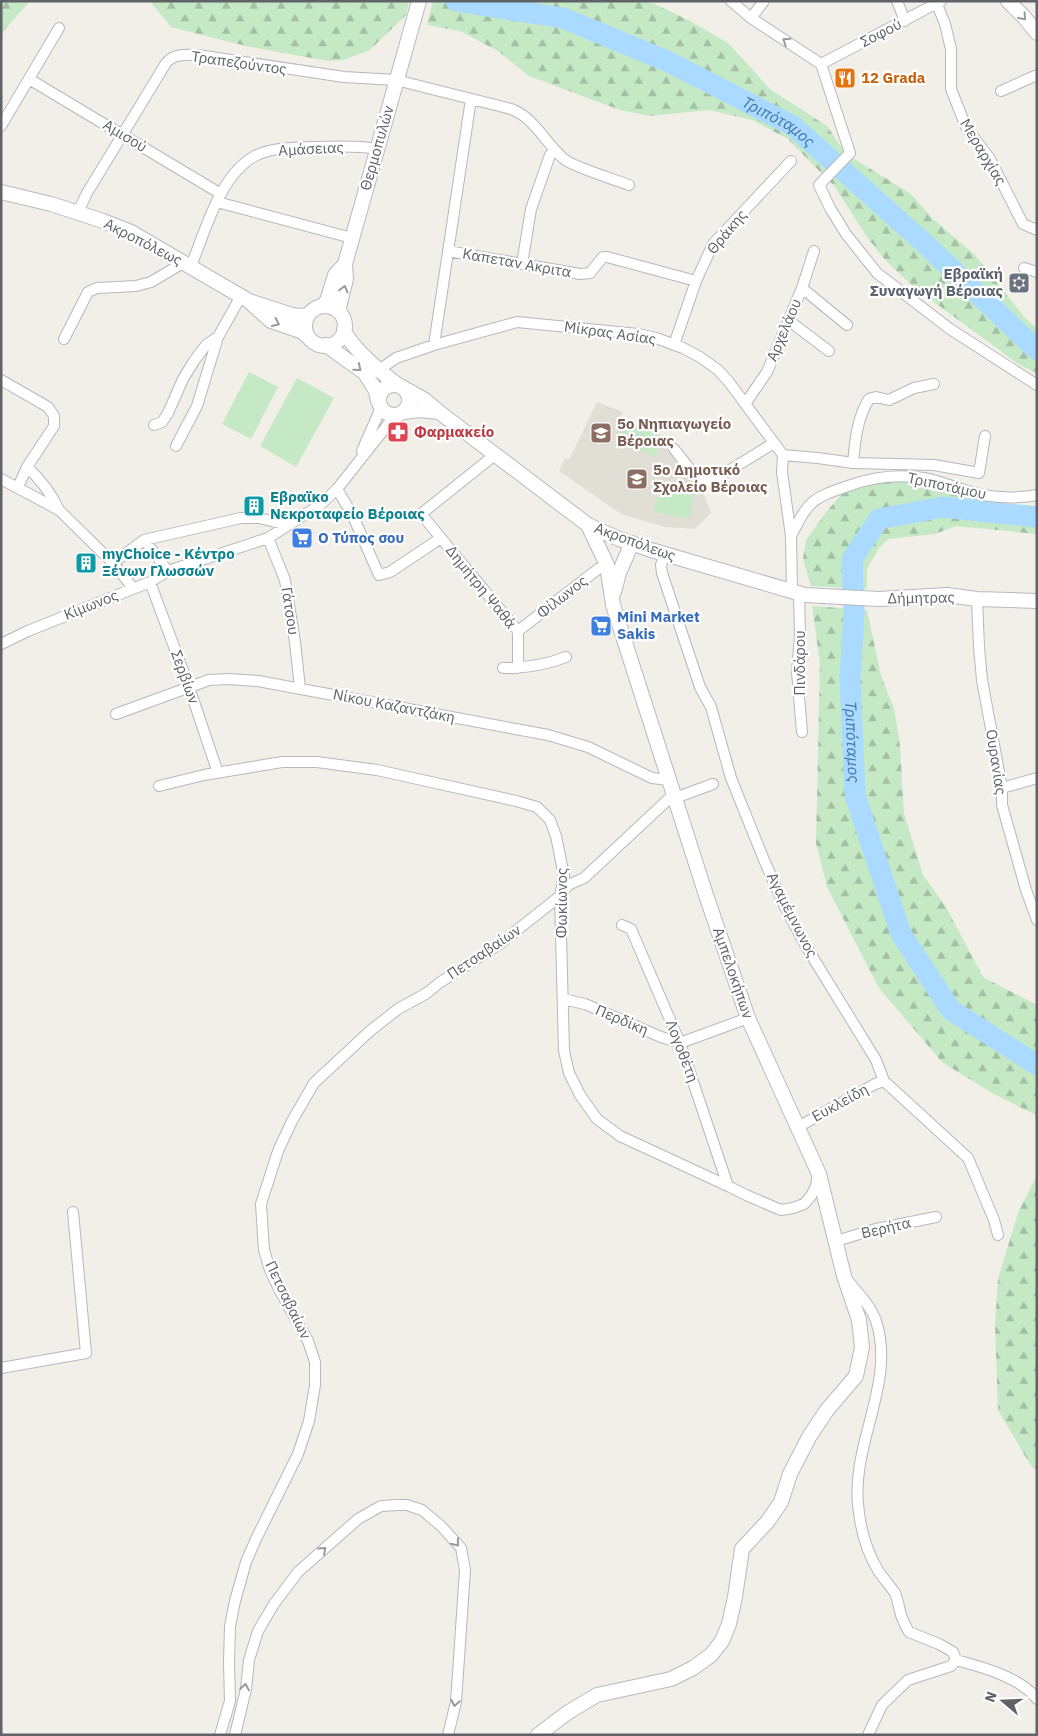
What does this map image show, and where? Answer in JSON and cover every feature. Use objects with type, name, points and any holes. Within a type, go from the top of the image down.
[{"type":"street","name":"Θερμοπυλών","points":[[340,313],[339,307],[346,278],[345,264],[419,1]]},
{"type":"street","points":[[731,1],[751,18],[821,64],[850,153],[819,185],[846,234],[877,273],[950,329],[1037,386]]},
{"type":"street","points":[[751,18],[764,1]]},
{"type":"street","points":[[896,1],[905,21]]},
{"type":"street","points":[[1008,1],[1037,33]]},
{"type":"street","name":"Σοφού","points":[[821,64],[939,3]]},
{"type":"street","name":"Μεραρχίας","points":[[939,3],[951,49],[951,89],[966,127],[990,159],[1023,224],[1037,230]]},
{"type":"street","points":[[1,126],[58,28]]},
{"type":"street","name":"Τραπεζούντος","points":[[78,212],[86,194],[124,135],[162,70],[169,60],[175,56],[198,55],[344,77],[396,80]]},
{"type":"street","points":[[1001,91],[1037,75]]},
{"type":"street","name":"Αμισού","points":[[28,79],[124,135],[219,198],[352,238]]},
{"type":"street","points":[[396,80],[517,111],[539,131],[565,161],[629,185]]},
{"type":"street","points":[[434,345],[471,99]]},
{"type":"street","name":"Αμάσειας","points":[[187,264],[219,198],[239,168],[255,156],[272,150],[289,148],[351,146],[377,149]]},
{"type":"street","points":[[522,264],[531,209],[550,155],[555,150]]},
{"type":"street","name":"Θράκης","points":[[674,345],[696,281],[713,244],[792,161]]},
{"type":"street","name":"Ακροπόλεως","points":[[1,192],[78,212],[131,232],[245,299],[271,321],[303,332],[308,337]]},
{"type":"street","name":"Καπεταν Ακριτα","points":[[448,251],[585,274],[593,270],[603,257],[607,257],[696,281]]},
{"type":"street","name":"Αρχελάου","points":[[745,404],[767,372],[802,288],[814,251]]},
{"type":"street","points":[[64,339],[88,292],[97,288],[136,286],[151,282],[187,264]]},
{"type":"street","name":"Θερμοπυλών","points":[[322,306],[327,301],[337,272],[345,264]]},
{"type":"street","points":[[1024,268],[1037,272]]},
{"type":"street","points":[[802,288],[847,325]]},
{"type":"street","points":[[176,446],[197,406],[218,337],[245,299]]},
{"type":"street","name":"Ακροπόλεως","points":[[245,299],[292,315],[308,315]]},
{"type":"street","points":[[326,345],[338,340],[344,329],[343,318],[332,307],[322,306],[312,310],[308,315],[305,326],[308,337],[316,343],[326,345],[365,374],[376,391],[379,403],[386,413],[391,415],[420,410],[439,412]]},
{"type":"street","points":[[788,320],[828,351]]},
{"type":"street","name":"Μίκρας Ασίας","points":[[379,370],[396,358],[505,324],[524,322],[638,334],[674,345],[700,357],[718,370],[783,455]]},
{"type":"street","name":"Ακροπόλεως","points":[[344,329],[346,335],[379,370],[400,386],[425,400],[588,525],[625,541],[658,552],[799,593]]},
{"type":"street","points":[[154,425],[162,422],[168,413],[183,379],[194,361],[206,345],[218,337]]},
{"type":"street","points":[[1,380],[48,407],[54,416],[54,426],[27,467],[18,487]]},
{"type":"street","points":[[379,403],[378,396],[384,388],[393,384],[400,386],[408,394],[409,400],[402,413]]},
{"type":"street","points":[[853,463],[856,434],[869,399],[876,397],[889,400],[914,388],[934,384]]},
{"type":"street","name":"Κίμωνος","points":[[356,463],[378,416],[379,403]]},
{"type":"street","name":"Κίμωνος","points":[[1,643],[150,582],[168,571],[268,538],[320,505],[337,489],[390,422],[402,413]]},
{"type":"street","name":"Τριποτάμου","points":[[783,455],[853,463],[934,465],[979,473],[985,436]]},
{"type":"street","points":[[674,449],[698,477],[708,482],[774,443]]},
{"type":"street","name":"Δημήτρη Ψαθά","points":[[496,454],[421,514],[518,631],[518,668]]},
{"type":"street","points":[[783,455],[782,472],[799,593]]},
{"type":"street","points":[[27,467],[40,479],[59,510]]},
{"type":"street","name":"Τριποτάμου","points":[[791,536],[804,511],[817,498],[854,484],[878,478],[900,476],[925,478],[984,496],[1037,495]]},
{"type":"street","points":[[1,479],[59,510],[114,563],[133,588]]},
{"type":"street","points":[[337,489],[352,514],[379,575],[390,572],[441,538]]},
{"type":"street","points":[[114,563],[144,540],[241,518],[259,518],[288,525]]},
{"type":"street","name":"Αμπελοκήπων","points":[[538,1735],[567,1713],[598,1695],[671,1679],[711,1656],[722,1641],[730,1624],[742,1550],[768,1521],[781,1502],[790,1474],[809,1438],[827,1410],[856,1376],[862,1348],[860,1320],[844,1276],[819,1174],[748,1018],[674,796],[613,603],[607,565],[588,525]]},
{"type":"street","name":"Γάτσου","points":[[268,538],[285,580],[300,688]]},
{"type":"street","points":[[144,540],[168,571]]},
{"type":"street","points":[[613,603],[616,580],[625,558],[625,541]]},
{"type":"street","points":[[607,565],[611,552],[625,541]]},
{"type":"street","points":[[625,558],[635,552],[658,552]]},
{"type":"street","name":"Αγαμέμνωνος","points":[[658,552],[663,577],[701,689],[711,707],[731,778],[764,860],[789,915],[807,948],[876,1060],[884,1081],[948,1141],[967,1156],[994,1220],[998,1235]]},
{"type":"street","name":"Φίλωνος","points":[[518,631],[598,569],[607,565]]},
{"type":"street","name":"Σερβίων","points":[[150,582],[189,687],[218,773]]},
{"type":"street","name":"Δήμητρας","points":[[799,593],[879,599],[947,595],[977,599],[1037,601]]},
{"type":"street","name":"Πινδάρου","points":[[799,593],[800,635],[797,672],[802,732]]},
{"type":"street","name":"Ουρανίας","points":[[977,599],[982,680],[1002,788],[1002,805],[1026,890],[1037,920]]},
{"type":"street","points":[[504,668],[549,664],[566,657]]},
{"type":"street","name":"Νίκου Καζαντζάκη","points":[[116,714],[209,680],[258,681],[556,737],[588,747],[652,778],[669,780]]},
{"type":"street","name":"Φωκίωνος","points":[[159,786],[282,762],[339,764],[386,772],[516,801],[538,808],[550,820],[558,843],[564,876],[560,896],[564,1051],[569,1073],[580,1095],[597,1119],[620,1136],[781,1210],[804,1204],[811,1196],[819,1174]]},
{"type":"street","points":[[1002,788],[1037,778]]},
{"type":"street","points":[[674,796],[713,784]]},
{"type":"street","name":"Πετσαβαίων","points":[[220,1735],[230,1701],[228,1662],[234,1600],[246,1562],[256,1539],[298,1454],[309,1421],[315,1385],[315,1362],[308,1340],[280,1291],[270,1270],[264,1250],[262,1204],[278,1151],[292,1121],[314,1083],[370,1030],[398,1009],[427,993],[439,983],[501,943],[560,896],[568,885],[584,878],[674,796]]},
{"type":"street","name":"Λογοθέτη","points":[[622,925],[631,929],[680,1043],[728,1186]]},
{"type":"street","name":"Περδίκη","points":[[563,999],[585,1004],[661,1037],[680,1043]]},
{"type":"street","points":[[680,1043],[748,1018]]},
{"type":"street","name":"Ευκλείδη","points":[[798,1127],[875,1084],[884,1081]]},
{"type":"street","points":[[1,1368],[86,1353],[73,1212]]},
{"type":"street","name":"Βερήτα","points":[[836,1241],[936,1217]]},
{"type":"street","points":[[844,1276],[869,1307],[876,1320],[880,1335],[882,1370],[859,1474],[858,1502],[866,1548],[879,1572],[895,1594],[901,1617],[909,1632],[953,1652],[956,1660]]},
{"type":"street","points":[[235,1735],[246,1689],[249,1660],[258,1631],[274,1604],[298,1572],[358,1519],[381,1506],[398,1505],[408,1505],[422,1510],[441,1526],[461,1548],[465,1570],[456,1702],[448,1735]]},
{"type":"street","points":[[956,1660],[976,1665],[1012,1679],[1037,1699]]},
{"type":"street","points":[[868,1735],[882,1705],[908,1680],[951,1666],[956,1660]]},
{"type":"shaded area","points":[[597,402],[623,412],[621,417],[663,436],[674,455],[702,489],[711,513],[695,529],[665,527],[623,515],[559,471],[565,458],[569,460]]},
{"type":"green space","points":[[1,1],[30,1],[1,34]]},
{"type":"green space","points":[[150,1],[409,1],[406,15],[370,50],[344,60],[328,61],[246,46],[171,27]]},
{"type":"green space","points":[[433,1],[643,1],[655,4],[690,21],[728,43],[771,90],[827,126],[842,148],[853,158],[911,194],[932,218],[975,255],[1026,319],[1037,328],[1037,374],[1017,363],[915,288],[887,262],[867,237],[835,187],[788,139],[752,120],[709,110],[650,116],[620,110],[529,76],[498,51],[460,31],[427,25]]},
{"type":"green space","points":[[249,372],[278,387],[251,439],[222,424]]},
{"type":"green space","points":[[297,378],[334,398],[296,467],[260,446]]},
{"type":"green space","points":[[625,421],[663,437],[655,456],[617,441]]},
{"type":"green space","points":[[898,479],[938,492],[970,494],[988,502],[1037,506],[1037,534],[956,526],[935,534],[888,539],[879,548],[867,569],[867,589],[811,586],[803,559],[806,540],[826,512],[841,495],[863,485]]},
{"type":"green space","points":[[660,487],[694,495],[689,519],[654,512]]},
{"type":"green space","points":[[812,606],[867,610],[881,676],[894,708],[900,746],[904,813],[923,875],[946,907],[983,977],[1037,1005],[1037,1123],[1034,1114],[992,1093],[942,1062],[879,988],[827,887],[816,843],[820,662]]},
{"type":"green space","points":[[1037,1175],[1037,1470],[1031,1466],[998,1410],[995,1325],[998,1279],[1018,1213]]},
{"type":"waterway","name":"Τριπόταμος","points":[[456,1],[563,18],[669,62],[793,126],[923,242],[1037,350]]},
{"type":"waterway","name":"Τριπόταμος","points":[[1037,517],[943,507],[879,519],[852,559],[854,611],[850,678],[855,795],[901,934],[951,1010],[1037,1065]]},
{"type":"place","name":"12 Grada","points":[[845,78]]},
{"type":"place","name":"Εβραϊκή Συναγωγή Βέροιας","points":[[1019,283]]},
{"type":"place","name":"Φαρμακείο","points":[[398,432]]},
{"type":"place","name":"5ο Νηπιαγωγείο Βέροιας","points":[[601,433]]},
{"type":"place","name":"5ο Δημοτικό Σχολείο Βέροιας","points":[[637,479]]},
{"type":"place","name":"Εβραϊκο Νεκροταφείο Βέροιας","points":[[254,506]]},
{"type":"place","name":"Ο Τύπος σου","points":[[302,538]]},
{"type":"place","name":"myChoice - Κέντρο Ξένων Γλωσσών","points":[[86,563]]},
{"type":"place","name":"Mini Market Sakis","points":[[601,626]]}]
